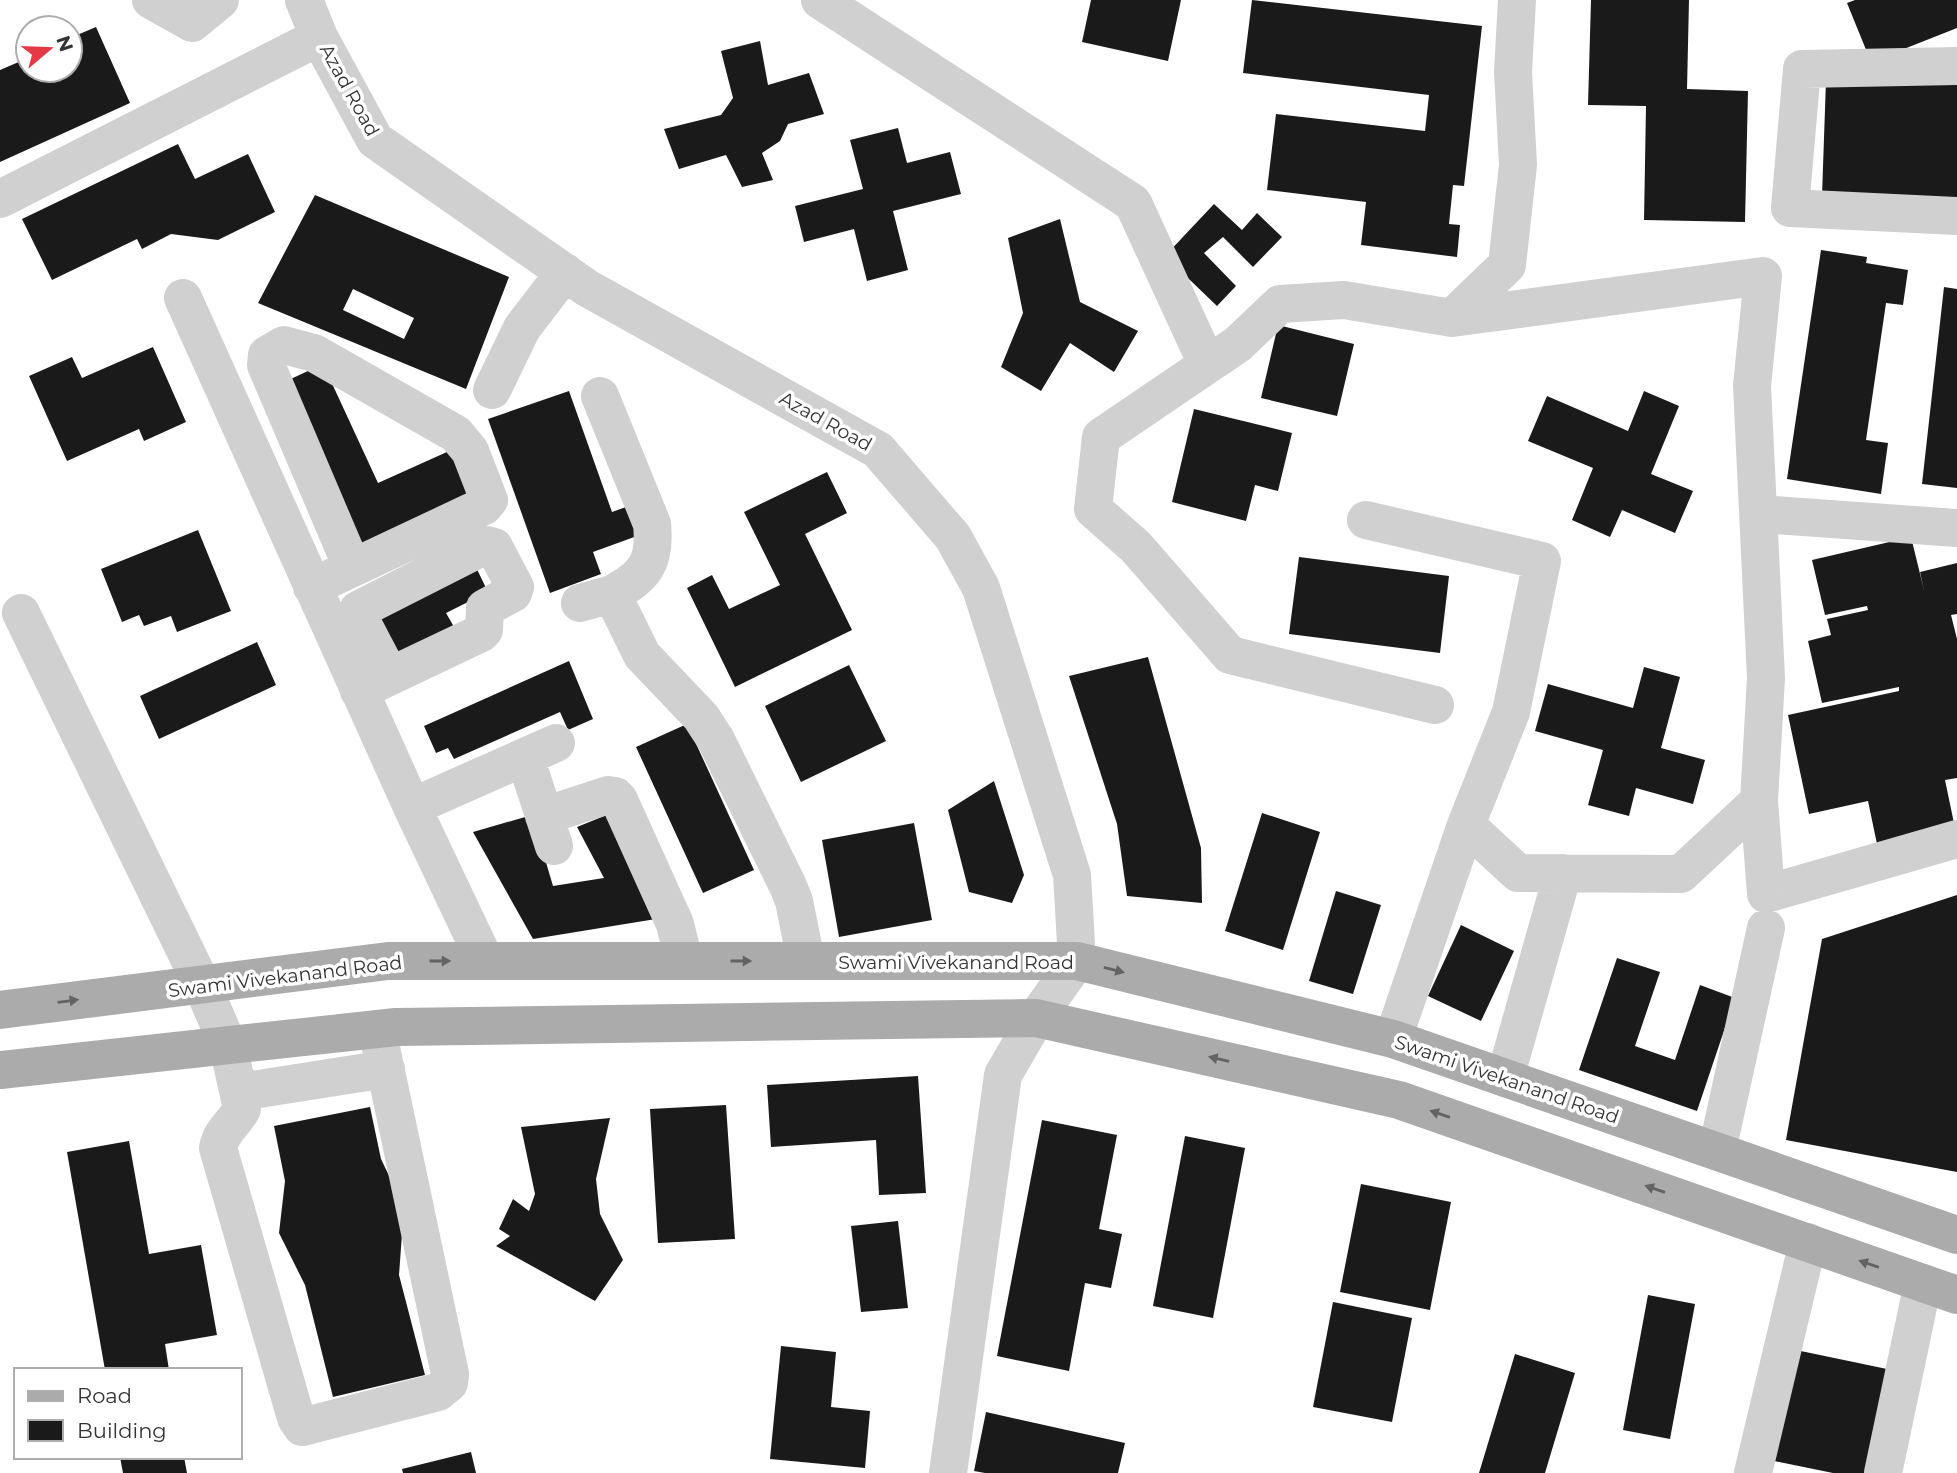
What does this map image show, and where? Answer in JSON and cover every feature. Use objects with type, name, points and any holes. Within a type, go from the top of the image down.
[{"type":"main road","name":"Swami Vivekanand Road","points":[[0,1010],[388,961],[1077,961],[1393,1039],[1957,1235]]},
{"type":"main road","points":[[0,1070],[377,1029],[1036,1018],[1399,1100],[1940,1289]]},
{"type":"street","points":[[151,0],[192,23],[219,0]]},
{"type":"street","name":"Azad Road","points":[[304,0],[319,37],[374,140],[587,288],[878,450],[953,537],[981,588],[1072,875],[1077,961]]},
{"type":"street","points":[[820,0],[1133,203],[1207,364]]},
{"type":"street","points":[[1452,318],[1507,265],[1518,165],[1513,72],[1517,0]]},
{"type":"street","points":[[0,199],[319,37]]},
{"type":"street","points":[[1957,66],[1802,69],[1790,208],[1957,216]]},
{"type":"street","points":[[492,390],[522,328],[565,272]]},
{"type":"street","points":[[1435,705],[1230,655],[1136,547],[1093,509],[1101,437],[1238,344],[1280,304],[1344,300],[1452,318],[1763,276],[1752,386],[1766,678],[1759,801],[1766,894],[1957,839]]},
{"type":"street","points":[[183,298],[312,587],[375,683],[412,807],[485,961]]},
{"type":"street","points":[[312,587],[488,504],[489,497],[470,451],[456,434],[314,353],[284,345],[267,355],[265,365],[352,568]]},
{"type":"street","points":[[600,396],[652,524],[654,544],[645,569],[636,580],[596,598],[642,655],[701,717],[716,740],[788,886],[794,901],[806,961]]},
{"type":"street","points":[[1760,514],[1957,528]]},
{"type":"street","points":[[1366,520],[1542,561],[1511,712],[1466,825],[1393,1039]]},
{"type":"street","points":[[21,613],[202,985],[228,1045],[242,1109],[233,1124],[223,1132],[218,1148],[296,1418],[302,1427],[439,1392],[449,1383],[450,1374],[377,1029]]},
{"type":"street","points":[[412,807],[541,750],[549,831],[608,795],[615,796],[675,924],[684,961]]},
{"type":"street","points":[[1466,825],[1518,873],[1681,874],[1759,801]]},
{"type":"street","points":[[1505,1078],[1563,873]]},
{"type":"street","points":[[1717,1151],[1766,928]]},
{"type":"street","points":[[948,1473],[1003,1075],[1036,1018],[1077,961]]},
{"type":"street","points":[[239,1092],[386,1069]]},
{"type":"street","points":[[1753,1473],[1808,1242]]},
{"type":"street","points":[[1883,1473],[1940,1289]]},
{"type":"building","points":[[1091,0],[1181,0],[1168,61],[1082,42]]},
{"type":"building","points":[[1252,0],[1482,26],[1464,186],[1453,185],[1449,224],[1460,225],[1457,257],[1361,245],[1366,202],[1267,190],[1276,114],[1425,131],[1429,95],[1243,73]]},
{"type":"building","points":[[1591,0],[1689,0],[1687,89],[1748,91],[1745,222],[1644,220],[1646,106],[1588,105]]},
{"type":"building","points":[[1855,0],[1957,0],[1957,28],[1871,62],[1847,3]]},
{"type":"building","points":[[96,27],[130,103],[0,162],[0,70],[14,64],[14,84],[84,84],[84,32]]},
{"type":"building","points":[[760,41],[768,85],[809,73],[824,114],[788,124],[780,141],[762,153],[773,180],[742,187],[726,155],[679,169],[664,129],[721,115],[733,98],[721,51]]},
{"type":"building","points":[[1826,80],[1957,84],[1957,200],[1822,196]]},
{"type":"building","points":[[898,128],[907,163],[950,152],[961,194],[893,211],[908,270],[867,281],[854,229],[804,242],[795,206],[863,189],[850,140]]},
{"type":"building","points":[[178,144],[195,179],[248,154],[275,212],[218,240],[171,234],[142,249],[137,239],[52,280],[22,219]]},
{"type":"building","points":[[315,195],[509,277],[466,389],[258,303]],"holes":[[[353,289],[414,318],[404,339],[343,310]]]},
{"type":"building","points":[[1214,204],[1242,230],[1257,213],[1282,237],[1253,267],[1223,237],[1204,253],[1236,286],[1217,306],[1165,256]]},
{"type":"building","points":[[1060,219],[1080,302],[1138,331],[1114,372],[1070,343],[1041,391],[1001,367],[1023,313],[1008,238]]},
{"type":"building","points":[[1821,250],[1867,257],[1866,263],[1908,270],[1903,305],[1886,303],[1866,440],[1888,443],[1881,494],[1787,479]]},
{"type":"building","points":[[1944,287],[1957,289],[1957,488],[1922,484]]},
{"type":"building","points":[[1278,325],[1354,344],[1337,416],[1261,398]]},
{"type":"building","points":[[153,347],[186,422],[144,441],[139,429],[67,461],[29,376],[72,357],[82,378]]},
{"type":"building","points":[[323,364],[378,483],[458,447],[483,501],[359,558],[280,384]]},
{"type":"building","points":[[569,391],[612,512],[626,507],[637,536],[593,552],[601,574],[550,593],[488,419]]},
{"type":"building","points":[[1644,391],[1679,406],[1651,474],[1693,491],[1675,533],[1622,510],[1610,537],[1572,520],[1593,468],[1528,441],[1547,396],[1628,431]]},
{"type":"building","points":[[1194,409],[1292,433],[1278,491],[1255,485],[1246,521],[1172,502]]},
{"type":"building","points":[[827,472],[847,513],[805,534],[852,630],[735,687],[687,588],[712,575],[729,609],[780,585],[744,512]]},
{"type":"building","points":[[198,530],[231,611],[177,632],[171,616],[144,626],[139,615],[122,622],[101,569]]},
{"type":"building","points":[[1911,537],[1924,590],[1920,572],[1957,563],[1957,614],[1951,615],[1957,639],[1957,778],[1945,780],[1955,828],[1877,844],[1868,801],[1809,814],[1788,715],[1899,691],[1899,687],[1822,703],[1808,641],[1831,635],[1827,619],[1868,610],[1867,606],[1825,615],[1812,560]]},
{"type":"building","points":[[471,557],[488,592],[446,613],[457,632],[390,666],[363,613]]},
{"type":"building","points":[[1299,557],[1449,576],[1440,653],[1289,634]]},
{"type":"building","points":[[257,642],[276,685],[159,739],[140,696]]},
{"type":"building","points":[[1148,657],[1201,848],[1202,903],[1127,896],[1117,824],[1069,676]]},
{"type":"building","points":[[569,661],[593,719],[568,730],[560,712],[454,759],[448,748],[436,753],[424,726]]},
{"type":"building","points":[[849,665],[886,741],[801,782],[765,706]]},
{"type":"building","points":[[1644,667],[1680,677],[1661,748],[1705,760],[1693,804],[1636,788],[1629,816],[1588,805],[1603,750],[1535,731],[1548,684],[1633,708]]},
{"type":"building","points":[[687,724],[754,870],[703,893],[636,747]]},
{"type":"building","points":[[994,781],[1024,875],[1012,903],[969,892],[948,810]]},
{"type":"building","points":[[619,810],[662,918],[533,939],[473,832],[532,815],[553,886],[604,878],[577,827]]},
{"type":"building","points":[[1262,813],[1320,832],[1283,950],[1225,931]]},
{"type":"building","points":[[914,823],[932,920],[839,937],[822,840]]},
{"type":"building","points":[[1336,891],[1381,905],[1353,994],[1309,981]]},
{"type":"building","points":[[1957,895],[1957,1172],[1786,1140],[1822,939]]},
{"type":"building","points":[[1461,925],[1514,951],[1481,1021],[1428,996]]},
{"type":"building","points":[[1617,958],[1660,972],[1635,1046],[1675,1060],[1700,985],[1735,998],[1697,1111],[1579,1070]]},
{"type":"building","points":[[918,1076],[926,1193],[879,1195],[876,1140],[771,1147],[767,1085]]},
{"type":"building","points":[[726,1105],[735,1239],[658,1243],[650,1109]]},
{"type":"building","points":[[370,1107],[381,1159],[404,1207],[399,1275],[425,1375],[333,1397],[305,1285],[279,1233],[285,1181],[274,1126]]},
{"type":"building","points":[[610,1118],[596,1179],[600,1214],[623,1260],[595,1301],[496,1246],[510,1236],[499,1229],[513,1199],[529,1211],[535,1194],[521,1127]]},
{"type":"building","points":[[1042,1120],[1117,1135],[1099,1229],[1122,1234],[1111,1288],[1085,1283],[1069,1371],[997,1356]]},
{"type":"building","points":[[1185,1136],[1245,1148],[1213,1318],[1153,1306]]},
{"type":"building","points":[[129,1141],[149,1254],[201,1245],[217,1335],[165,1344],[169,1368],[105,1368],[67,1152]]},
{"type":"building","points":[[1361,1184],[1451,1202],[1430,1310],[1340,1292]]},
{"type":"building","points":[[898,1221],[908,1308],[861,1312],[851,1226]]},
{"type":"building","points":[[1648,1295],[1695,1304],[1670,1439],[1623,1430]]},
{"type":"building","points":[[1333,1302],[1412,1318],[1392,1422],[1313,1407]]},
{"type":"building","points":[[781,1346],[836,1352],[831,1407],[870,1411],[865,1468],[770,1459]]},
{"type":"building","points":[[1796,1350],[1887,1369],[1867,1473],[1833,1473],[1774,1461]]},
{"type":"building","points":[[1515,1354],[1575,1373],[1545,1473],[1479,1473]]},
{"type":"building","points":[[986,1412],[1125,1443],[1118,1473],[974,1471]]},
{"type":"building","points":[[471,1452],[476,1473],[403,1473],[402,1469]]},
{"type":"building","points":[[120,1459],[184,1459],[187,1473],[123,1473]]}]
